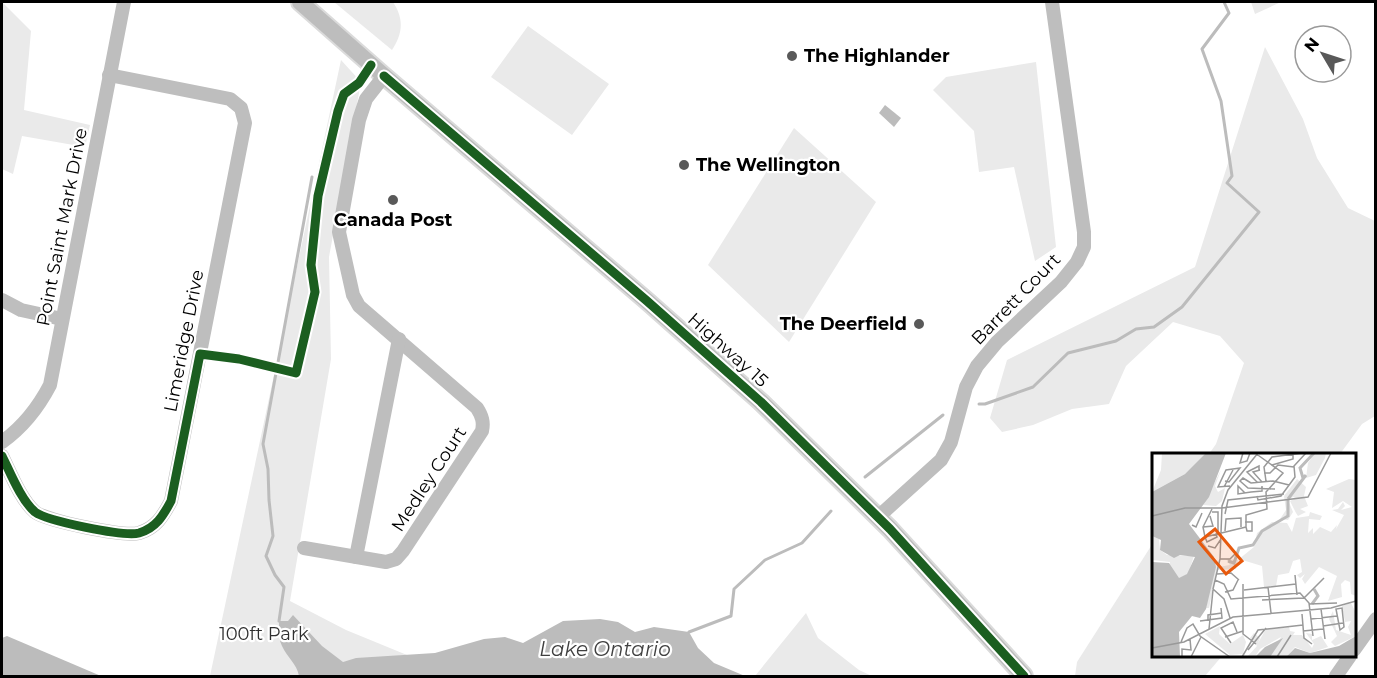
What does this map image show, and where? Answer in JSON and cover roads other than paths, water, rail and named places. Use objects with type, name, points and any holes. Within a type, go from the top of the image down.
[{"type":"main road","name":"Highway 15","points":[[300,2],[761,402],[878,518],[1024,676]]},
{"type":"street","name":"Point Saint Mark Drive","points":[[2,442],[14,433],[38,407],[50,385],[123,2]]},
{"type":"street","name":"Barrett Court","points":[[878,518],[941,460],[951,442],[966,387],[977,366],[997,342],[1061,282],[1077,262],[1084,247],[1084,232],[1052,2]]},
{"type":"street","name":"Limeridge Drive","points":[[2,456],[26,501],[34,511],[45,518],[114,532],[139,533],[161,521],[171,501],[245,123],[241,108],[230,99],[109,75]]},
{"type":"street","name":"Medley Court","points":[[304,548],[386,562],[396,559],[482,431],[482,415],[477,408],[359,306],[353,295],[339,232],[359,120],[366,99],[384,76]]},
{"type":"street","points":[[2,300],[21,310],[62,319]]},
{"type":"street","name":"Medley Court","points":[[356,557],[399,339]]},
{"type":"street","points":[[1356,647],[1376,619]]},
{"type":"street","points":[[1336,676],[1349,657]]},
{"type":"water","points":[[885,105],[901,118],[894,127],[879,113]]},
{"type":"water","name":"Lake Ontario","points":[[293,615],[322,646],[343,662],[356,658],[435,653],[484,639],[505,637],[523,643],[563,621],[600,619],[618,622],[635,632],[654,627],[689,632],[698,648],[714,663],[745,676],[299,676],[279,637],[279,621],[288,621]]},
{"type":"water","points":[[7,636],[101,676],[2,676],[2,638]]},
{"type":"waterway","points":[[979,404],[985,404],[1033,387],[1068,353],[1116,341],[1136,329],[1154,327],[1182,307],[1259,212],[1227,183],[1232,176],[1221,101],[1202,49],[1229,13],[1224,2]]},
{"type":"waterway","points":[[279,621],[284,587],[266,556],[273,536],[268,469],[263,444],[312,177]]},
{"type":"waterway","points":[[865,477],[943,415]]},
{"type":"waterway","points":[[689,632],[731,616],[734,589],[765,560],[802,543],[831,511]]},
{"type":"place","name":"The Highlander","points":[[792,56]]},
{"type":"place","name":"The Wellington","points":[[684,165]]},
{"type":"place","name":"Canada Post","points":[[393,200]]},
{"type":"place","name":"The Deerfield","points":[[919,324]]},
{"type":"park label","name":"100ft Park","points":[[264,634]]}]
